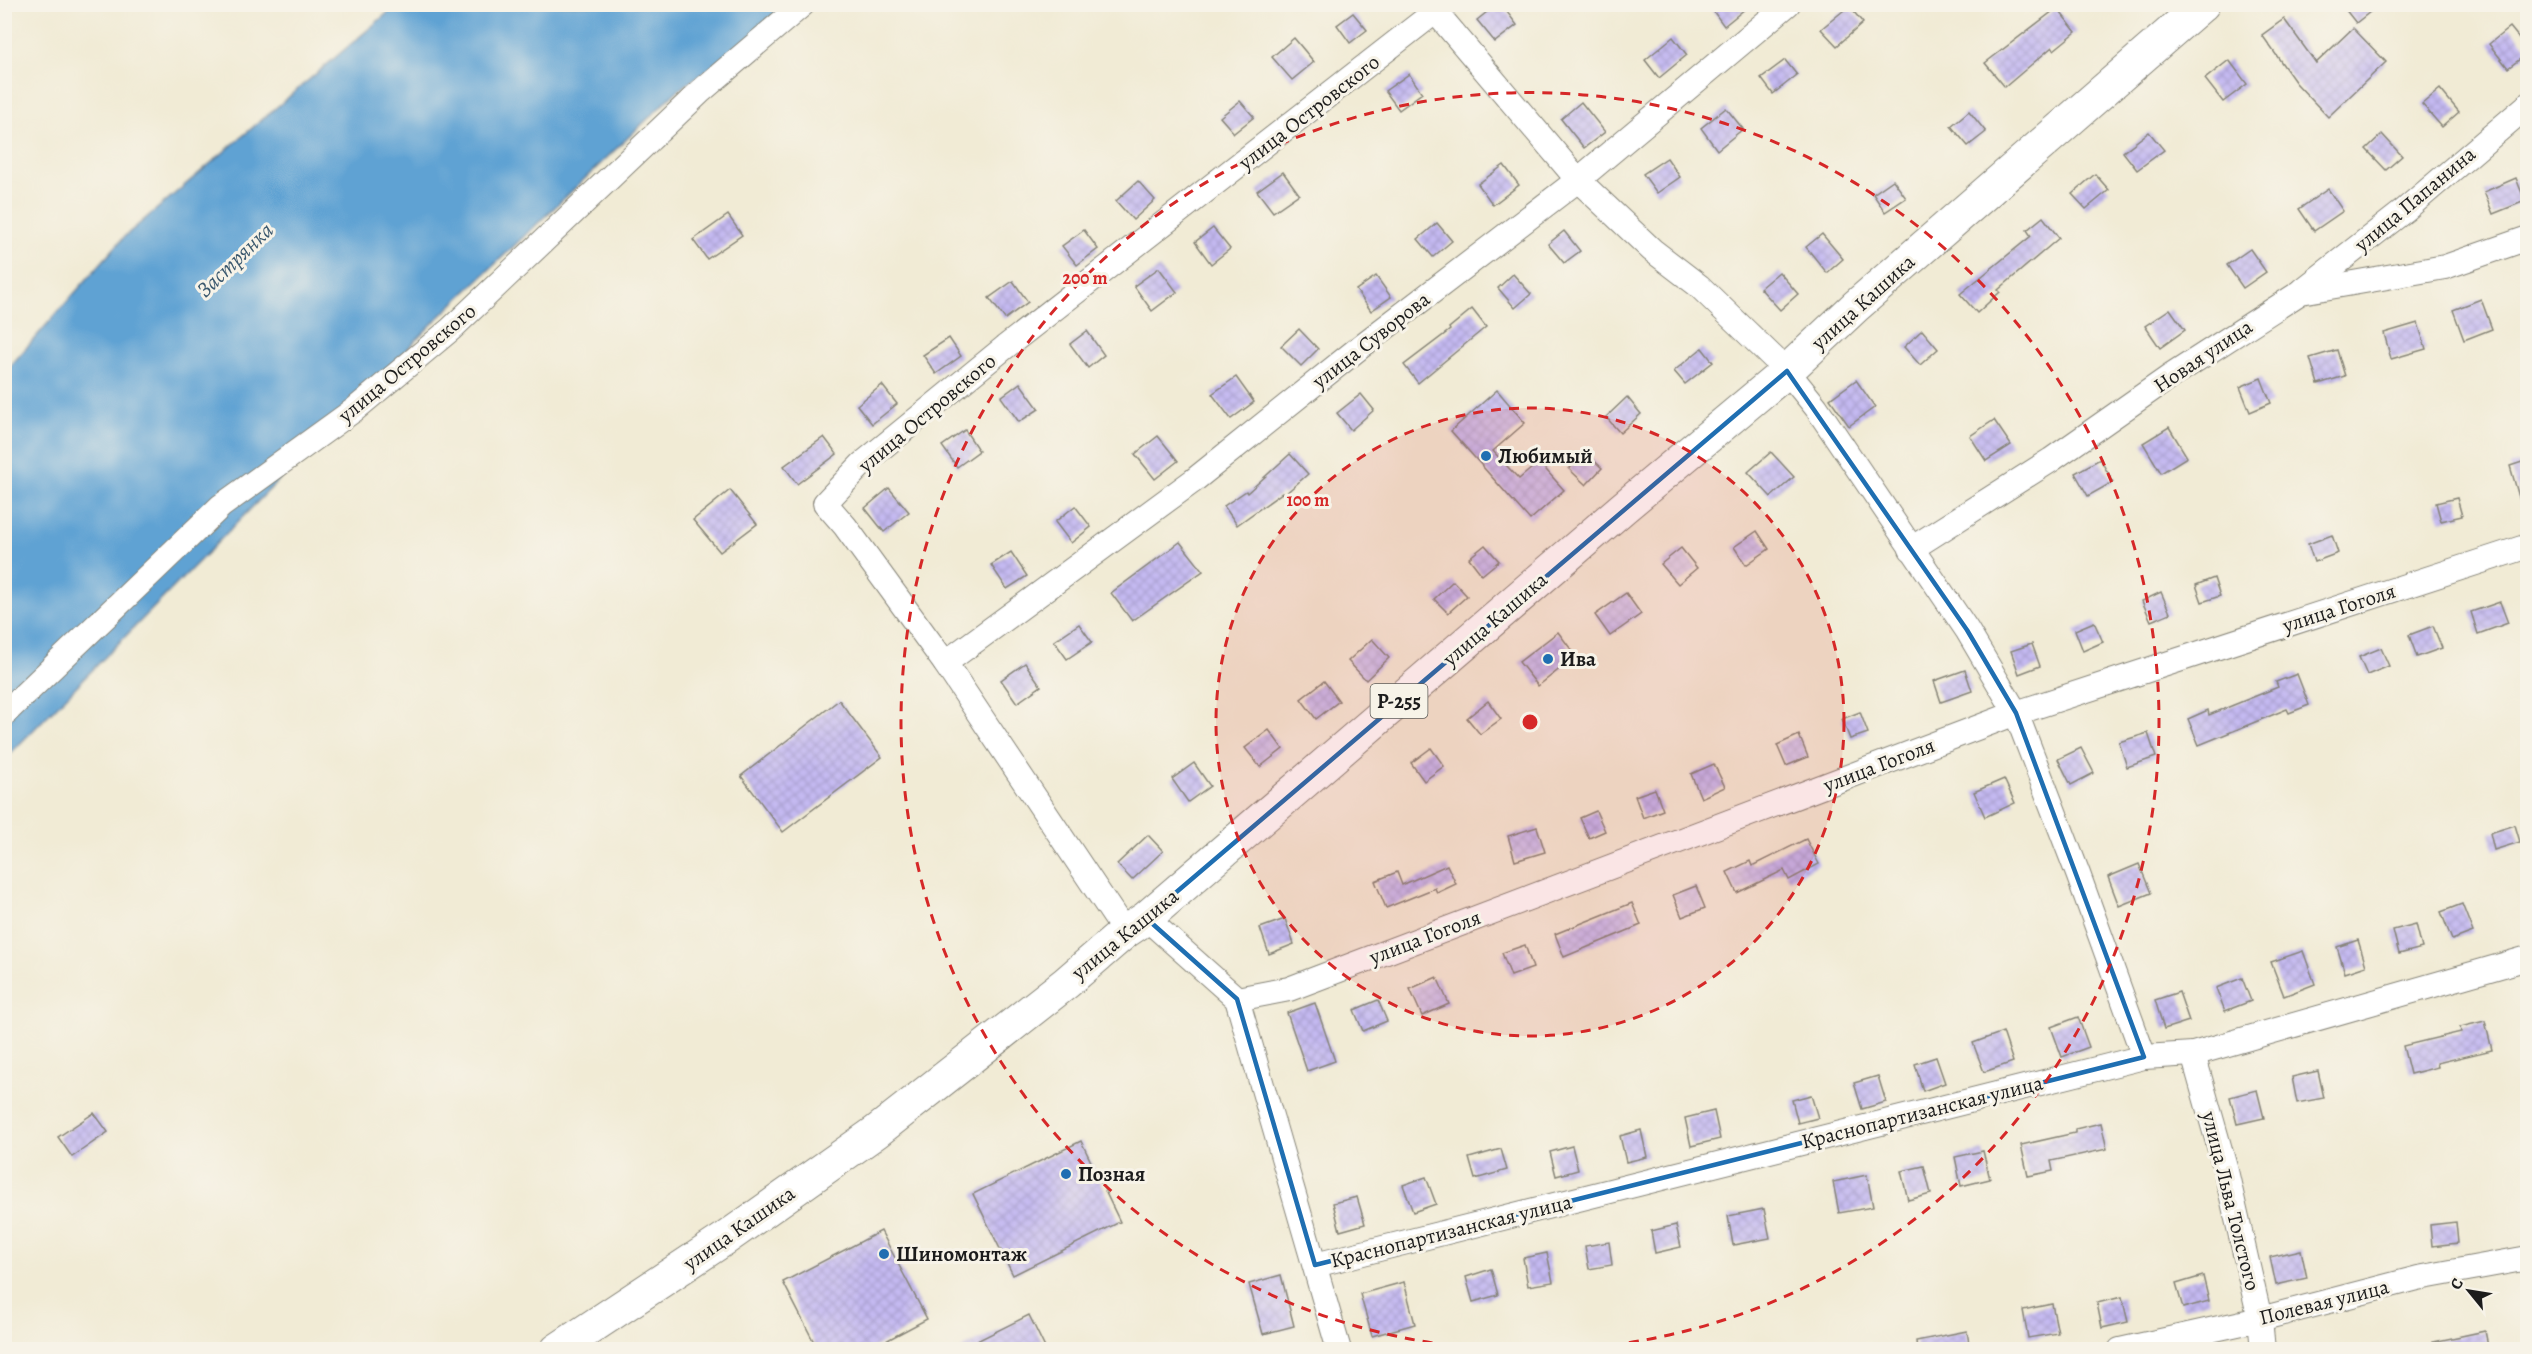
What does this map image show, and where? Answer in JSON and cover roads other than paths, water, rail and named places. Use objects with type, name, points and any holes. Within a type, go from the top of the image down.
[{"type":"highway","name":"улица Кашика","points":[[557,1350],[726,1238],[876,1132],[1066,983],[1787,371],[1864,298],[2203,4]]},
{"type":"street","name":"улица Островского","points":[[4,714],[221,506],[354,410],[451,329],[701,91],[803,4]]},
{"type":"street","name":"улица Суворова","points":[[945,663],[1193,481],[1364,344],[1578,180],[1788,4]]},
{"type":"street","name":"улица Островского","points":[[1237,999],[1136,925],[845,526],[825,504],[862,464],[1004,348],[1437,7]]},
{"type":"street","points":[[1437,7],[1578,180],[1652,250],[1699,286],[1787,371],[1816,407],[1967,630],[2016,713],[2078,874],[2144,1057]]},
{"type":"street","name":"улица Папанина","points":[[2301,292],[2405,210],[2528,105]]},
{"type":"street","name":"Новая улица","points":[[1911,549],[2051,460],[2171,376],[2301,292],[2445,267],[2528,238]]},
{"type":"street","name":"улица Гоголя","points":[[1237,999],[1288,989],[2016,713],[2528,546]]},
{"type":"street","name":"Краснопартизанская улица","points":[[1315,1265],[2144,1057],[2193,1054],[2528,958]]},
{"type":"street","points":[[1237,999],[1339,1350]]},
{"type":"street","name":"улица Льва Толстого","points":[[2193,1054],[2226,1171],[2260,1319],[2263,1350]]},
{"type":"street","name":"Полевая улица","points":[[2120,1350],[2260,1319],[2418,1278],[2528,1258]]},
{"type":"water","name":"Застрянка","points":[[397,5],[798,5],[676,92],[433,323],[5,759],[5,372],[125,236]]},
{"type":"place","name":"Любимый","points":[[1486,456]]},
{"type":"place","name":"Ива","points":[[1548,659]]},
{"type":"place","name":"Позная","points":[[1066,1174]]},
{"type":"place","name":"Шиномонтаж","points":[[884,1254]]}]
